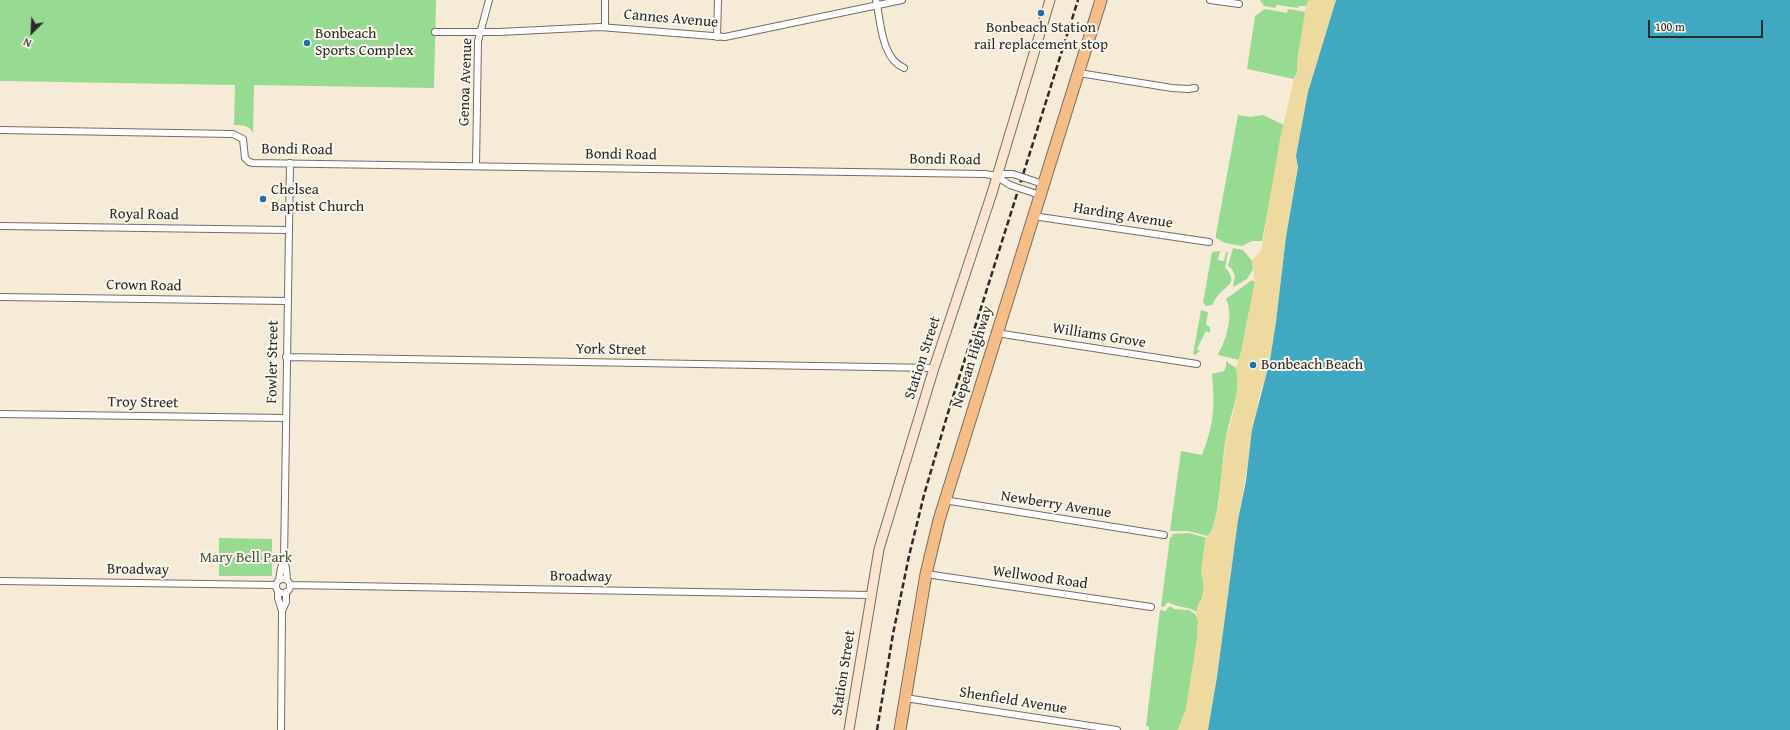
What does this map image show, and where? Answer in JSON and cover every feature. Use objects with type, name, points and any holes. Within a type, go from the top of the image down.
[{"type":"highway","name":"Nepean Highway","points":[[900,730],[926,574],[944,500],[1101,0]]},
{"type":"street","name":"Genoa Avenue","points":[[476,166],[478,52],[480,32],[489,0]]},
{"type":"street","points":[[605,0],[605,27]]},
{"type":"street","points":[[717,37],[718,0]]},
{"type":"street","name":"Cannes Avenue","points":[[435,32],[480,32],[605,27],[717,37],[733,36],[877,3],[902,0]]},
{"type":"street","name":"Station Street","points":[[849,730],[870,595],[879,549],[888,516],[934,368],[976,243],[1049,0]]},
{"type":"street","points":[[1210,0],[1239,4]]},
{"type":"street","points":[[877,3],[887,52],[894,62],[904,68]]},
{"type":"street","points":[[1079,73],[1172,88],[1195,88]]},
{"type":"street","name":"Bondi Road","points":[[0,130],[233,134],[241,136],[244,142],[246,160],[253,163],[977,174],[996,176],[1013,174],[1025,178],[1042,190]]},
{"type":"street","name":"Fowler Street","points":[[287,580],[284,561],[290,163]]},
{"type":"street","name":"Bondi Road","points":[[996,176],[1010,185],[1022,189],[1042,190]]},
{"type":"street","name":"Harding Avenue","points":[[1033,216],[1209,242]]},
{"type":"street","name":"Royal Road","points":[[0,226],[288,230]]},
{"type":"street","name":"Crown Road","points":[[0,297],[287,301]]},
{"type":"street","name":"Williams Grove","points":[[996,332],[1197,364]]},
{"type":"street","name":"York Street","points":[[286,357],[934,368]]},
{"type":"street","name":"Troy Street","points":[[0,414],[286,418]]},
{"type":"street","name":"Newberry Avenue","points":[[944,500],[1164,535]]},
{"type":"street","name":"Fowler Street","points":[[280,730],[282,611],[278,598],[277,585],[280,568],[284,561]]},
{"type":"street","name":"Wellwood Road","points":[[926,574],[1151,607]]},
{"type":"street","points":[[287,580],[291,586],[286,592],[277,585],[287,580]]},
{"type":"street","name":"Broadway","points":[[0,581],[277,585]]},
{"type":"street","name":"Broadway","points":[[291,586],[870,595]]},
{"type":"street","name":"Fowler Street","points":[[282,611],[286,602],[286,592]]},
{"type":"street","name":"Shenfield Avenue","points":[[905,698],[1117,730]]},
{"type":"green space","points":[[0,0],[436,0],[434,88],[254,85],[253,133],[250,128],[234,125],[235,85],[0,81]]},
{"type":"green space","points":[[1260,0],[1309,0],[1306,6],[1299,6],[1298,8],[1276,5],[1276,8],[1264,6]]},
{"type":"green space","points":[[1265,9],[1287,13],[1288,9],[1306,12],[1298,55],[1297,72],[1294,79],[1247,69],[1255,16]]},
{"type":"green space","points":[[1238,115],[1251,117],[1263,115],[1284,125],[1262,241],[1252,241],[1242,246],[1225,243],[1216,238]]},
{"type":"green space","points":[[1233,248],[1243,250],[1252,261],[1253,269],[1247,279],[1233,287],[1235,276],[1232,269],[1228,266]]},
{"type":"green space","points":[[1220,251],[1218,260],[1224,261],[1226,252],[1228,252],[1225,267],[1231,275],[1231,281],[1228,286],[1218,295],[1212,305],[1205,306],[1203,303],[1212,252]]},
{"type":"green space","points":[[1252,280],[1255,282],[1239,360],[1218,355],[1228,325],[1229,309],[1226,299]]},
{"type":"green space","points":[[1201,310],[1208,312],[1206,325],[1210,327],[1210,333],[1206,331],[1197,349],[1200,351],[1195,355],[1193,354]]},
{"type":"green space","points":[[1226,361],[1236,368],[1238,386],[1226,437],[1218,505],[1212,530],[1208,536],[1188,531],[1170,531],[1181,451],[1202,455],[1213,415],[1212,374],[1224,371]]},
{"type":"green space","points":[[1189,533],[1207,538],[1202,568],[1204,587],[1197,612],[1168,602],[1164,607],[1161,606],[1170,537],[1172,537],[1172,534]]},
{"type":"green space","name":"Mary Bell Park","points":[[219,538],[272,539],[272,576],[219,576]]},
{"type":"green space","points":[[1170,606],[1174,609],[1189,610],[1196,615],[1198,621],[1197,640],[1186,709],[1178,730],[1149,730],[1149,727],[1146,726],[1160,610],[1165,611]]},
{"type":"sand","name":"Bonbeach Beach","points":[[1309,0],[1336,0],[1308,92],[1296,156],[1298,166],[1286,237],[1276,322],[1270,360],[1259,398],[1238,520],[1217,677],[1208,730],[1178,730],[1186,709],[1197,640],[1198,621],[1196,615],[1204,587],[1201,571],[1205,540],[1213,528],[1219,503],[1226,438],[1233,415],[1238,386],[1236,368],[1241,352],[1255,282],[1252,261],[1261,251],[1280,139],[1297,72],[1298,55],[1306,6]]},
{"type":"water","points":[[1336,0],[1790,0],[1790,730],[1208,730],[1217,677],[1238,520],[1246,481],[1252,430],[1270,360],[1276,322],[1286,237],[1298,167],[1296,156],[1308,92]]},
{"type":"railway","points":[[877,730],[893,634],[909,556],[924,495],[947,416],[1078,0]]},
{"type":"place","name":"Bonbeach Station rail replacement stop","points":[[1041,13]]},
{"type":"place","name":"Bonbeach Sports Complex","points":[[307,43]]},
{"type":"place","name":"Chelsea Baptist Church","points":[[263,199]]},
{"type":"place","name":"Bonbeach Beach","points":[[1253,365]]}]
